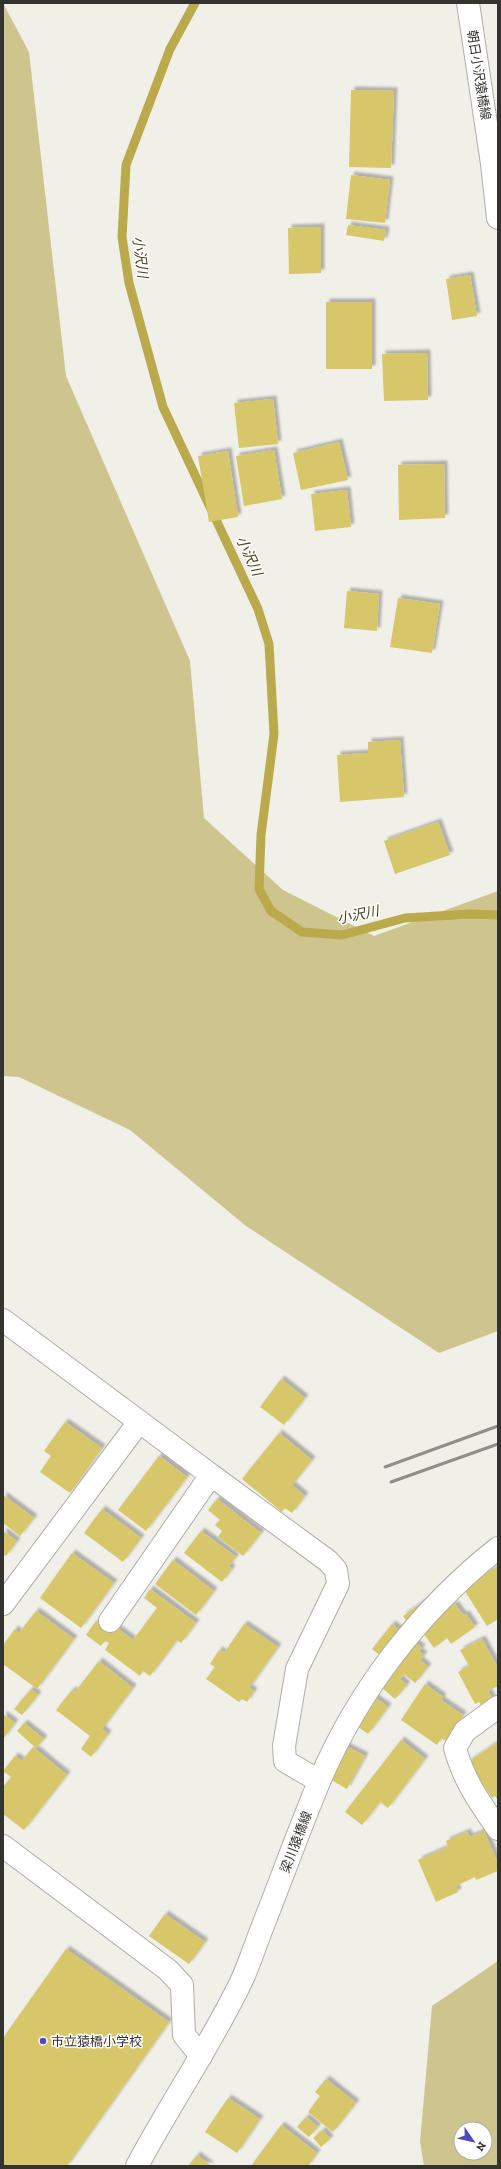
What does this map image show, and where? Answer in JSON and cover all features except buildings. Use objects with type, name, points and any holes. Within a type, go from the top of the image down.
[{"type":"street","name":"朝日小沢猿橋線","points":[[468,3],[492,164],[498,218]]},
{"type":"street","points":[[3,1320],[328,1561],[336,1570],[338,1584],[297,1669],[284,1746],[285,1761],[319,1781]]},
{"type":"street","points":[[3,1604],[139,1422]]},
{"type":"street","points":[[110,1621],[211,1475]]},
{"type":"street","name":"梁川猿橋線","points":[[137,2166],[201,2056],[241,1981],[319,1781],[348,1724],[375,1679],[434,1605],[466,1574],[498,1548]]},
{"type":"street","points":[[498,1707],[465,1731],[455,1748],[460,1767],[473,1792],[498,1829]]},
{"type":"street","points":[[3,1846],[168,1970],[182,1985],[184,2035],[201,2056]]},
{"type":"shaded area","points":[[3,3],[29,52],[66,376],[190,661],[204,818],[283,890],[374,936],[498,891],[498,1331],[439,1353],[246,1226],[130,1130],[19,1077],[3,1076]]},
{"type":"shaded area","points":[[498,1961],[498,2166],[424,2166],[420,2142],[432,2006]]},
{"type":"waterway","name":"小沢川","points":[[195,3],[170,49],[126,165],[122,237],[129,283],[163,407],[258,609],[269,644],[274,734],[261,835],[259,889],[271,911],[302,932],[342,935],[405,918],[470,914],[498,915]]},
{"type":"railway","points":[[385,1467],[498,1426]]},
{"type":"railway","points":[[391,1482],[498,1444]]},
{"type":"place","name":"市立猿橋小学校","points":[[43,2041]]}]
